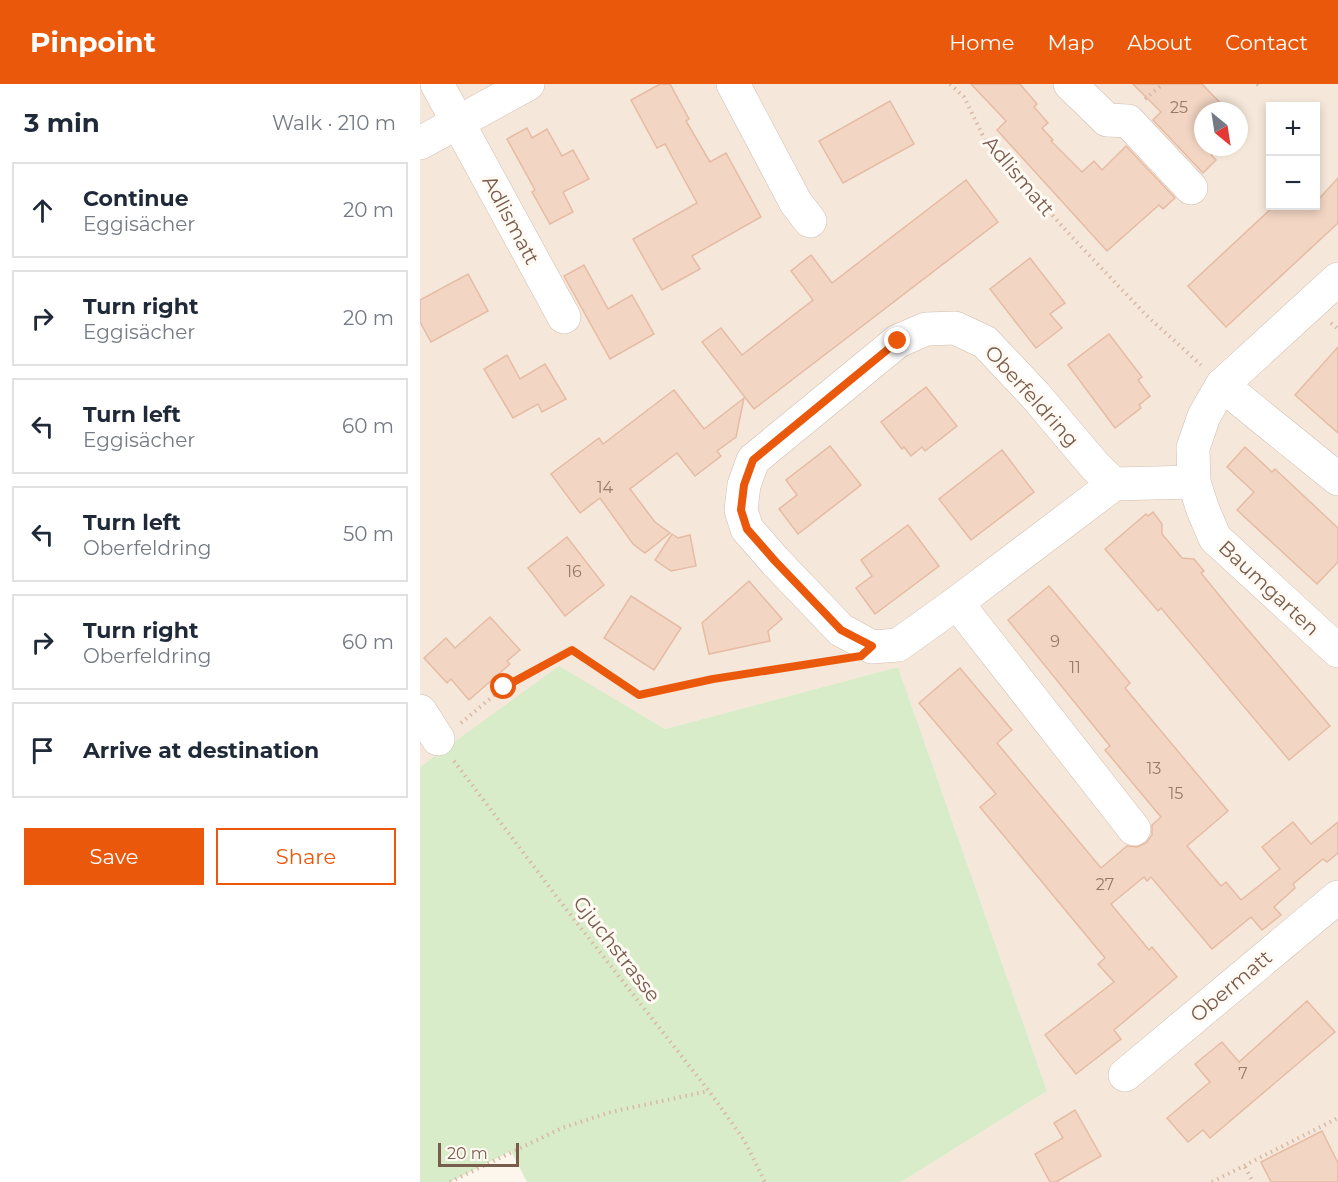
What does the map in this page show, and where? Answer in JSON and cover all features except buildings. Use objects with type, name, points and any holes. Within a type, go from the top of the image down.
[{"type":"street","name":"Adlismatt","points":[[437,84],[564,317]]},
{"type":"street","points":[[420,143],[528,84]]},
{"type":"street","points":[[733,84],[796,202],[810,221]]},
{"type":"street","points":[[1070,84],[1107,120],[1128,121],[1191,188]]},
{"type":"street","name":"Baumgarten","points":[[1338,279],[1214,377],[1193,447],[1194,482],[1215,538],[1338,651]]},
{"type":"street","name":"Oberfeldring","points":[[872,646],[841,630],[747,529],[741,510],[744,485],[753,460],[898,341],[926,328],[955,328],[985,342],[1114,484]]},
{"type":"street","points":[[1214,377],[1338,479]]},
{"type":"street","points":[[872,646],[898,645],[1114,484],[1194,482]]},
{"type":"street","points":[[958,602],[1134,829]]},
{"type":"street","points":[[420,711],[438,738]]},
{"type":"street","name":"Obermatt","points":[[1125,1075],[1338,897]]},
{"type":"path","name":"Adlismatt","points":[[950,84],[964,97],[985,140],[1071,236],[1146,315],[1214,377]]},
{"type":"path","points":[[438,738],[459,725],[504,687],[572,650],[639,695],[713,679],[861,656],[872,646]]},
{"type":"path","name":"Gjuchstrasse","points":[[438,738],[573,918],[709,1091],[744,1140],[765,1182]]},
{"type":"path","points":[[450,1182],[562,1128],[610,1112],[709,1091]]},
{"type":"path","points":[[1212,1182],[1338,1118]]},
{"type":"path","points":[[1245,1166],[1253,1182]]},
{"type":"shaded area","points":[[420,84],[1338,84],[1338,1182],[901,1182],[1047,1091],[898,667],[665,729],[559,667],[420,767]]},
{"type":"green space","points":[[559,666],[665,729],[898,667],[1047,1091],[901,1182],[527,1182],[511,1151],[450,1182],[420,1182],[420,767]]},
{"type":"route","points":[[504,687],[572,650],[639,695],[713,679],[861,656],[872,646],[841,630],[747,529],[741,510],[744,485],[753,460],[898,341]]}]
